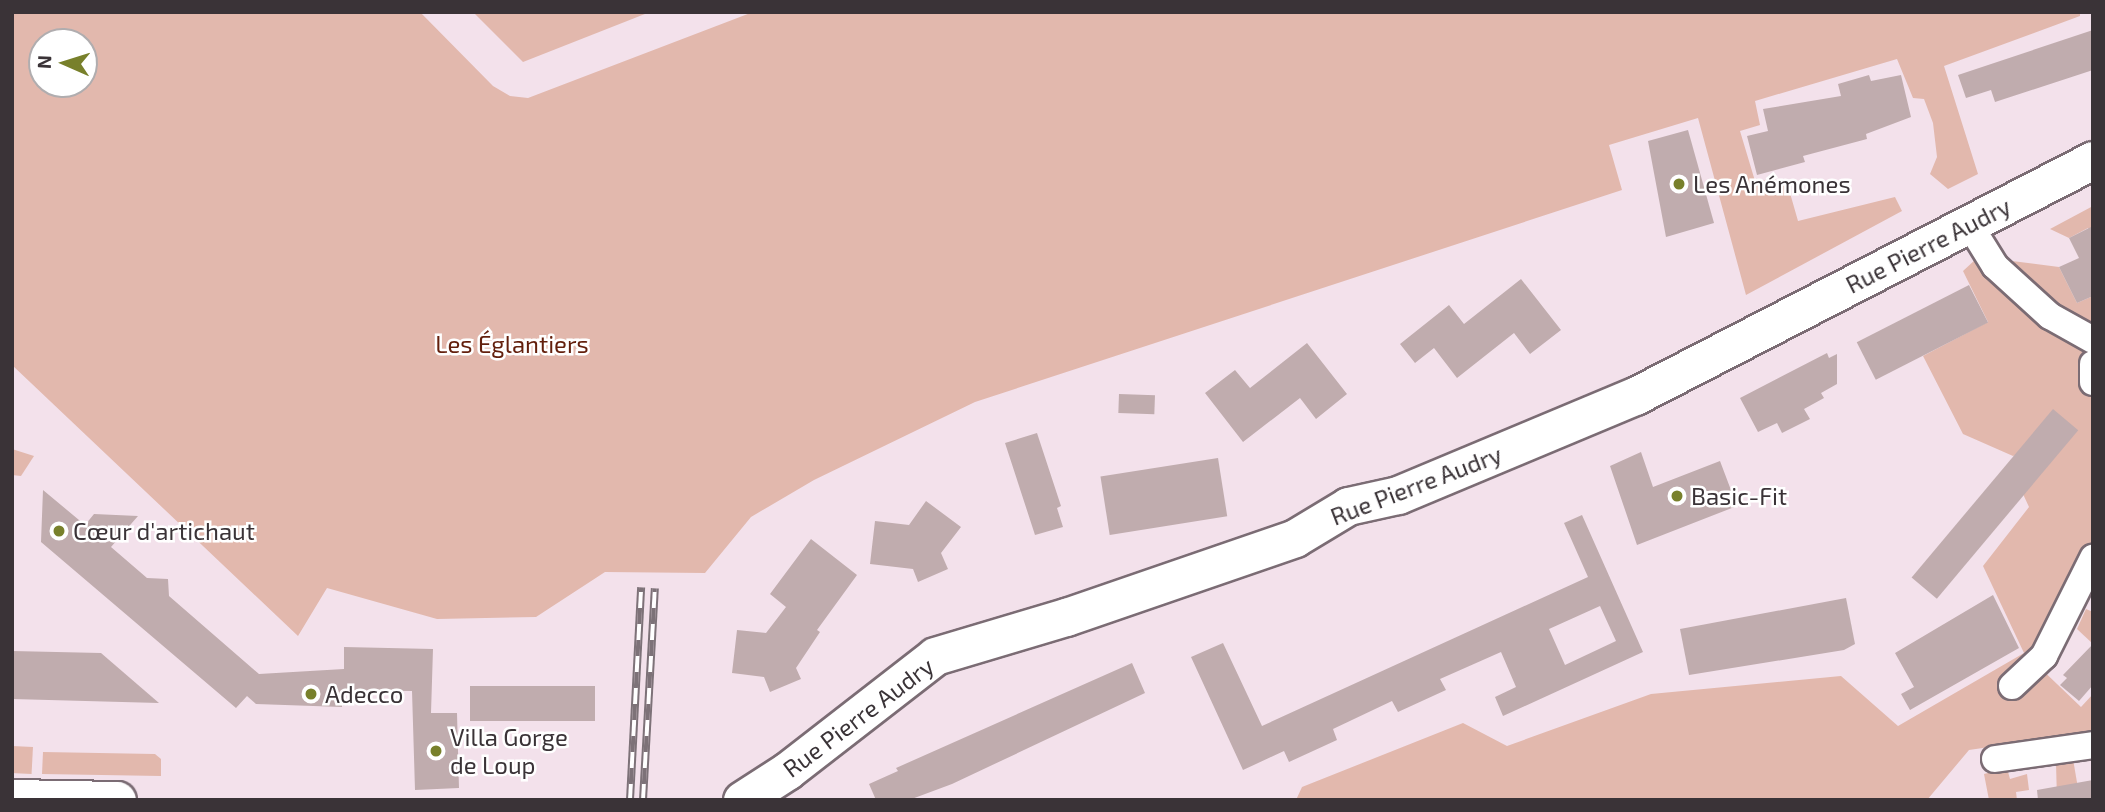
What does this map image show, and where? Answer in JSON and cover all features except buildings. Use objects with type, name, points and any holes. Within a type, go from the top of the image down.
[{"type":"street","name":"Rue Pierre Audry","points":[[742,800],[787,771],[934,656],[1078,614],[1295,538],[1348,506],[1398,495],[1613,406],[2093,160]]},
{"type":"street","points":[[1969,224],[1995,266],[2050,316],[2093,340]]},
{"type":"street","points":[[2093,364],[2093,382]]},
{"type":"street","points":[[2012,686],[2044,656],[2093,558]]},
{"type":"street","points":[[1995,759],[2093,745]]},
{"type":"street","points":[[12,798],[117,800]]},
{"type":"green space","name":"Les Églantiers","points":[[12,12],[420,12],[493,86],[510,96],[528,98],[753,12],[2080,12],[2080,16],[1944,66],[1978,174],[1948,189],[1930,174],[1937,157],[1933,123],[1924,99],[1913,98],[1897,59],[1755,101],[1760,125],[1740,131],[1755,181],[1786,179],[1798,221],[1895,197],[1902,211],[1746,295],[1698,118],[1609,145],[1622,190],[975,402],[814,480],[751,517],[705,573],[605,572],[536,617],[437,619],[327,588],[298,636],[12,365]]},
{"type":"green space","points":[[473,12],[650,12],[523,62]]},
{"type":"green space","points":[[2093,206],[2093,237],[2088,228],[2069,238],[2050,229]]},
{"type":"green space","points":[[1976,259],[2089,347],[2085,375],[2093,398],[2093,543],[2067,605],[2033,661],[2081,707],[2093,694],[2093,732],[1969,750],[1927,800],[1296,800],[1302,787],[1463,723],[1507,746],[1651,694],[1841,676],[1898,726],[2024,653],[1983,566],[2029,507],[2023,494],[2077,430],[2013,456],[1963,434],[1923,356],[1988,322],[1963,271]]},
{"type":"green space","points":[[2012,261],[2059,267],[2077,303],[2093,296],[2093,323],[2051,301]]},
{"type":"green space","points":[[12,449],[34,456],[21,476],[12,475]]},
{"type":"green space","points":[[2086,609],[2093,612],[2093,644],[2077,629]]},
{"type":"green space","points":[[12,746],[33,747],[32,774],[12,773]]},
{"type":"green space","points":[[43,752],[155,754],[161,759],[161,776],[42,774]]},
{"type":"green space","points":[[2073,759],[2080,800],[2057,800],[2056,763]]},
{"type":"green space","points":[[2007,768],[2010,779],[2027,774],[2029,790],[2016,792],[2017,800],[1989,800],[1984,774]]},
{"type":"railway","points":[[630,800],[641,587]]},
{"type":"railway","points":[[643,800],[655,588]]},
{"type":"place","name":"Les Anémones","points":[[1679,184]]},
{"type":"place","name":"Basic-Fit","points":[[1677,496]]},
{"type":"place","name":"Cœur d'artichaut","points":[[59,531]]},
{"type":"place","name":"Adecco","points":[[311,694]]},
{"type":"place","name":"Villa Gorge de Loup","points":[[436,751]]}]
